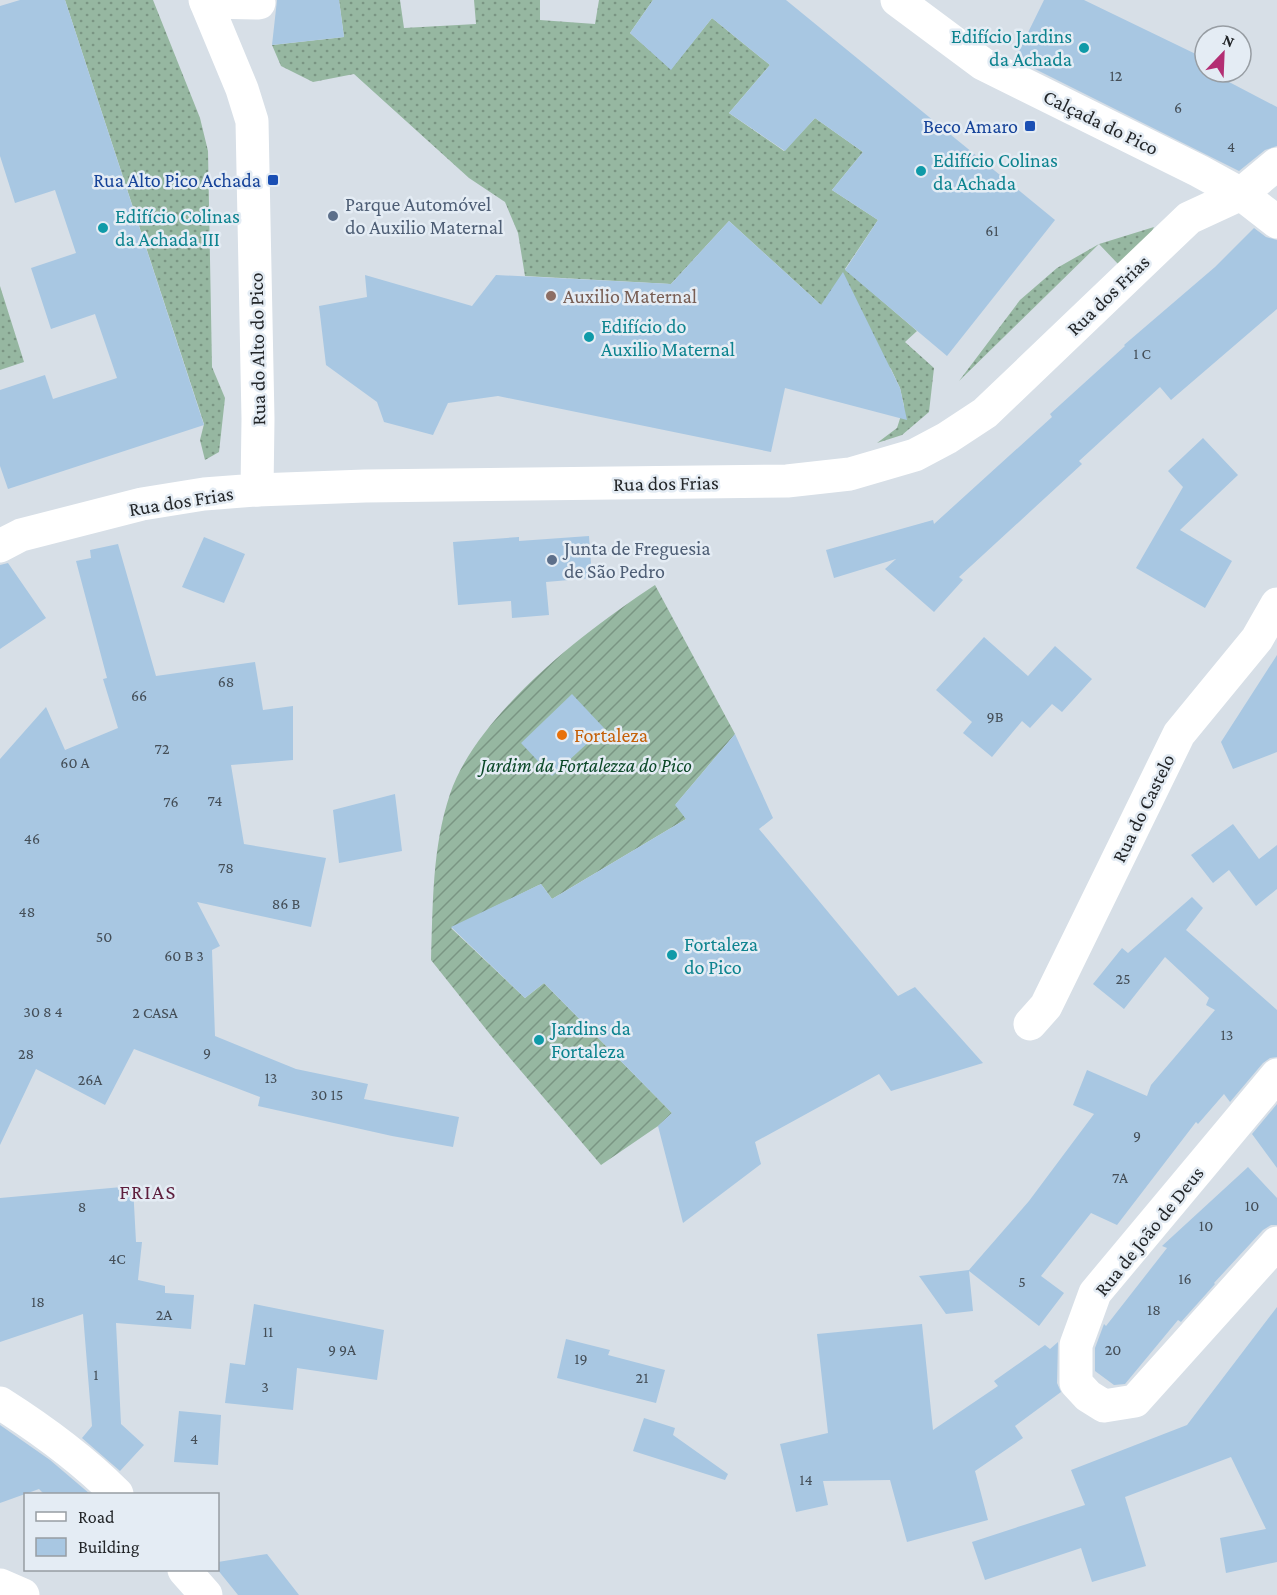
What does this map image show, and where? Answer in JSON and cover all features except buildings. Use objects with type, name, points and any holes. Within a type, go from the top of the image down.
[{"type":"street","name":"Calçada do Pico","points":[[897,0],[983,64],[1150,146],[1241,194],[1277,222]]},
{"type":"street","points":[[206,1],[259,3]]},
{"type":"street","name":"Rua do Alto do Pico","points":[[206,1],[242,88],[252,121],[258,408],[257,490]]},
{"type":"street","name":"Rua dos Frias","points":[[0,546],[21,535],[142,504],[204,494],[340,486],[787,481],[850,474],[915,455],[947,438],[985,413],[1189,218],[1241,194],[1277,164]]},
{"type":"street","name":"Rua do Castelo","points":[[1030,1024],[1046,1006],[1179,734],[1257,639],[1277,604]]},
{"type":"street","name":"Rua de João de Deus","points":[[1277,1075],[1095,1293],[1076,1346],[1077,1383],[1088,1396],[1104,1406],[1135,1401],[1277,1243]]},
{"type":"street","points":[[0,1403],[23,1418],[116,1493]]},
{"type":"street","points":[[186,1571],[206,1595]]},
{"type":"street","points":[[0,1585],[22,1595]]},
{"type":"green space","points":[[65,0],[153,0],[200,118],[208,151],[212,367],[225,398],[219,452],[205,460],[200,440],[204,424]]},
{"type":"green space","points":[[339,0],[400,0],[404,28],[476,24],[474,0],[540,0],[540,20],[595,24],[599,0],[653,0],[630,33],[671,69],[712,18],[770,65],[729,113],[784,151],[815,118],[863,152],[832,190],[878,220],[845,269],[917,331],[905,342],[934,368],[929,412],[902,435],[877,443],[897,428],[904,406],[900,388],[891,369],[729,221],[671,284],[525,276],[518,233],[505,202],[469,178],[354,74],[313,82],[281,66],[272,45],[344,37]]},
{"type":"green space","points":[[1154,227],[1151,233],[1119,265],[1099,244]]},
{"type":"green space","points":[[1099,244],[959,381],[1020,300],[1057,268]]},
{"type":"green space","points":[[0,286],[24,362],[0,370]]},
{"type":"green space","name":"Jardim da Fortalezza do Pico","points":[[655,585],[735,734],[676,804],[686,819],[552,899],[541,884],[451,928],[525,998],[544,983],[672,1113],[658,1126],[601,1165],[493,1038],[431,960],[434,876],[444,814],[450,794],[464,764],[484,734],[537,676],[598,625]]},
{"type":"place","name":"Edifício Jardins da Achada","points":[[1084,48]]},
{"type":"place","name":"Beco Amaro","points":[[1030,126]]},
{"type":"place","name":"Edifício Colinas da Achada","points":[[921,171]]},
{"type":"place","name":"Rua Alto Pico Achada","points":[[273,180]]},
{"type":"place","name":"Parque Automóvel do Auxilio Maternal","points":[[333,216]]},
{"type":"place","name":"Edifício Colinas da Achada III","points":[[103,228]]},
{"type":"place","name":"Auxilio Maternal","points":[[551,296]]},
{"type":"place","name":"Edifício do Auxilio Maternal","points":[[589,337]]},
{"type":"place","name":"Junta de Freguesia de São Pedro","points":[[552,560]]},
{"type":"place","name":"Fortaleza","points":[[562,735]]},
{"type":"place","name":"Fortaleza do Pico","points":[[672,955]]},
{"type":"place","name":"Jardins da Fortaleza","points":[[539,1040]]},
{"type":"district","name":"FRIAS","points":[[148,1192]]}]
